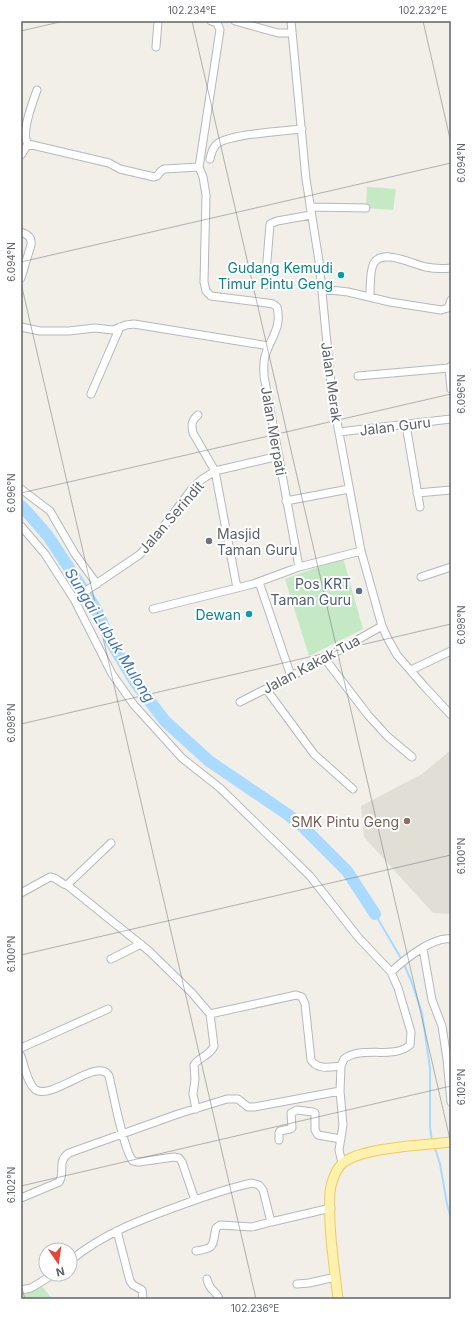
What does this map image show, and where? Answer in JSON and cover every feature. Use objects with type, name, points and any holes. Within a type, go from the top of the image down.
[{"type":"main road","points":[[338,1299],[332,1238],[330,1192],[335,1175],[342,1163],[362,1154],[451,1142]]},
{"type":"street","points":[[156,47],[158,21]]},
{"type":"street","points":[[37,90],[24,136],[25,141],[28,144],[109,163],[120,169],[154,176],[157,176],[161,170],[164,169],[199,167],[220,30],[219,25],[212,21]]},
{"type":"street","points":[[235,21],[278,32],[292,33]]},
{"type":"street","name":"Jalan Merak","points":[[291,21],[311,211],[319,261],[332,395],[360,551],[382,626],[397,655],[451,715]]},
{"type":"street","points":[[210,159],[212,150],[223,140],[235,137],[302,129]]},
{"type":"street","points":[[21,155],[28,144]]},
{"type":"street","name":"Jalan Merpati","points":[[199,167],[203,177],[206,195],[204,282],[206,291],[211,296],[267,303],[273,304],[277,307],[279,322],[276,333],[265,357],[264,376],[298,567]]},
{"type":"street","points":[[265,285],[270,224],[272,222],[311,211],[366,208]]},
{"type":"street","points":[[21,232],[29,235],[32,240],[32,245],[21,278]]},
{"type":"street","points":[[370,297],[372,267],[374,262],[379,258],[392,257],[435,269],[451,268]]},
{"type":"street","points":[[322,289],[390,302],[444,310],[448,308],[451,300]]},
{"type":"street","points":[[21,327],[40,330],[68,331],[95,328],[113,330],[134,324],[269,346]]},
{"type":"street","points":[[91,394],[120,327]]},
{"type":"street","points":[[358,376],[450,367],[451,389]]},
{"type":"street","points":[[198,415],[192,422],[193,432],[215,471],[237,588]]},
{"type":"street","name":"Jalan Guru","points":[[339,432],[451,419]]},
{"type":"street","points":[[406,424],[420,507]]},
{"type":"street","name":"Jalan Serindit","points":[[75,598],[139,555],[152,542],[191,490],[201,480],[215,471],[279,456]]},
{"type":"street","points":[[21,489],[50,511],[95,585]]},
{"type":"street","points":[[286,501],[349,489]]},
{"type":"street","points":[[418,493],[451,490]]},
{"type":"street","points":[[21,526],[45,554],[75,598],[112,674],[134,705],[182,758],[220,788],[310,876],[358,937],[394,969],[410,1032],[410,1046],[398,1051],[348,1055],[344,1059],[341,1066],[340,1091],[343,1125],[339,1150],[342,1163]]},
{"type":"street","points":[[153,609],[259,582],[298,567],[360,551]]},
{"type":"street","points":[[421,577],[451,567]]},
{"type":"street","points":[[259,582],[291,676]]},
{"type":"street","name":"Jalan Kakak Tua","points":[[240,702],[324,659],[382,626]]},
{"type":"street","points":[[412,670],[451,651]]},
{"type":"street","points":[[324,659],[368,715],[388,736],[412,757]]},
{"type":"street","points":[[266,689],[314,754],[353,789]]},
{"type":"street","points":[[67,885],[111,843]]},
{"type":"street","points":[[21,894],[50,877],[56,878],[63,884],[67,885],[141,944],[174,975],[210,1014],[215,1042],[208,1055],[196,1062],[194,1065],[195,1079],[193,1090],[196,1109]]},
{"type":"street","points":[[394,969],[412,955],[430,944],[445,938],[451,939]]},
{"type":"street","points":[[112,959],[141,944]]},
{"type":"street","points":[[423,949],[432,1000],[442,1026],[451,1102]]},
{"type":"street","points":[[210,1014],[300,995],[306,1004],[311,1060],[316,1066],[320,1067],[341,1066]]},
{"type":"street","points":[[21,1048],[108,1009]]},
{"type":"street","points":[[21,1056],[31,1085],[36,1090],[43,1092],[51,1090],[89,1073],[97,1071],[104,1071],[107,1073],[109,1076],[122,1135],[131,1157],[134,1161],[139,1162],[174,1157],[179,1158],[182,1162],[195,1200]]},
{"type":"street","points":[[21,1198],[59,1182],[62,1179],[62,1163],[64,1157],[69,1153],[196,1109],[227,1099],[238,1100],[248,1107],[254,1107],[340,1091]]},
{"type":"street","points":[[279,1140],[280,1131],[292,1128],[291,1113],[297,1110],[314,1113],[315,1130],[318,1135],[341,1139]]},
{"type":"street","points":[[78,1255],[96,1242],[152,1215],[244,1185],[256,1183],[263,1190],[271,1222]]},
{"type":"street","points":[[196,1251],[207,1250],[211,1247],[215,1239],[216,1228],[220,1225],[252,1227],[331,1208]]},
{"type":"street","points":[[117,1231],[130,1281],[133,1285],[142,1290],[144,1299]]},
{"type":"street","points":[[296,1284],[336,1277]]},
{"type":"street","points":[[207,1279],[209,1288],[216,1293],[219,1299]]},
{"type":"street","points":[[21,1290],[31,1288],[41,1282]]},
{"type":"shaded area","name":"SMK Pintu Geng","points":[[451,750],[451,914],[433,913],[364,837],[361,806],[422,774]]},
{"type":"green space","points":[[367,187],[396,189],[393,210],[366,208]]},
{"type":"green space","points":[[343,558],[363,629],[309,656],[285,579]]},
{"type":"green space","points":[[41,1285],[52,1299],[21,1299],[21,1297]]},
{"type":"waterway","name":"Sungai Lubuk Mulong","points":[[21,506],[48,536],[96,609],[111,642],[135,682],[165,721],[209,761],[287,814],[302,826],[347,871],[375,914]]},
{"type":"waterway","name":"Sungai Lubuk Mulong","points":[[375,914],[402,960]]},
{"type":"waterway","name":"Sungai Lubuk Mulong","points":[[404,964],[422,1013],[430,1068],[430,1127],[432,1141]]},
{"type":"waterway","name":"Sungai Lubuk Mulong","points":[[434,1145],[440,1164],[451,1218]]},
{"type":"place","name":"Gudang Kemudi Timur Pintu Geng","points":[[341,275]]},
{"type":"place","name":"Masjid Taman Guru","points":[[209,541]]},
{"type":"place","name":"Pos KRT Taman Guru","points":[[359,591]]},
{"type":"place","name":"Dewan","points":[[249,614]]},
{"type":"place","name":"SMK Pintu Geng","points":[[407,821]]}]
